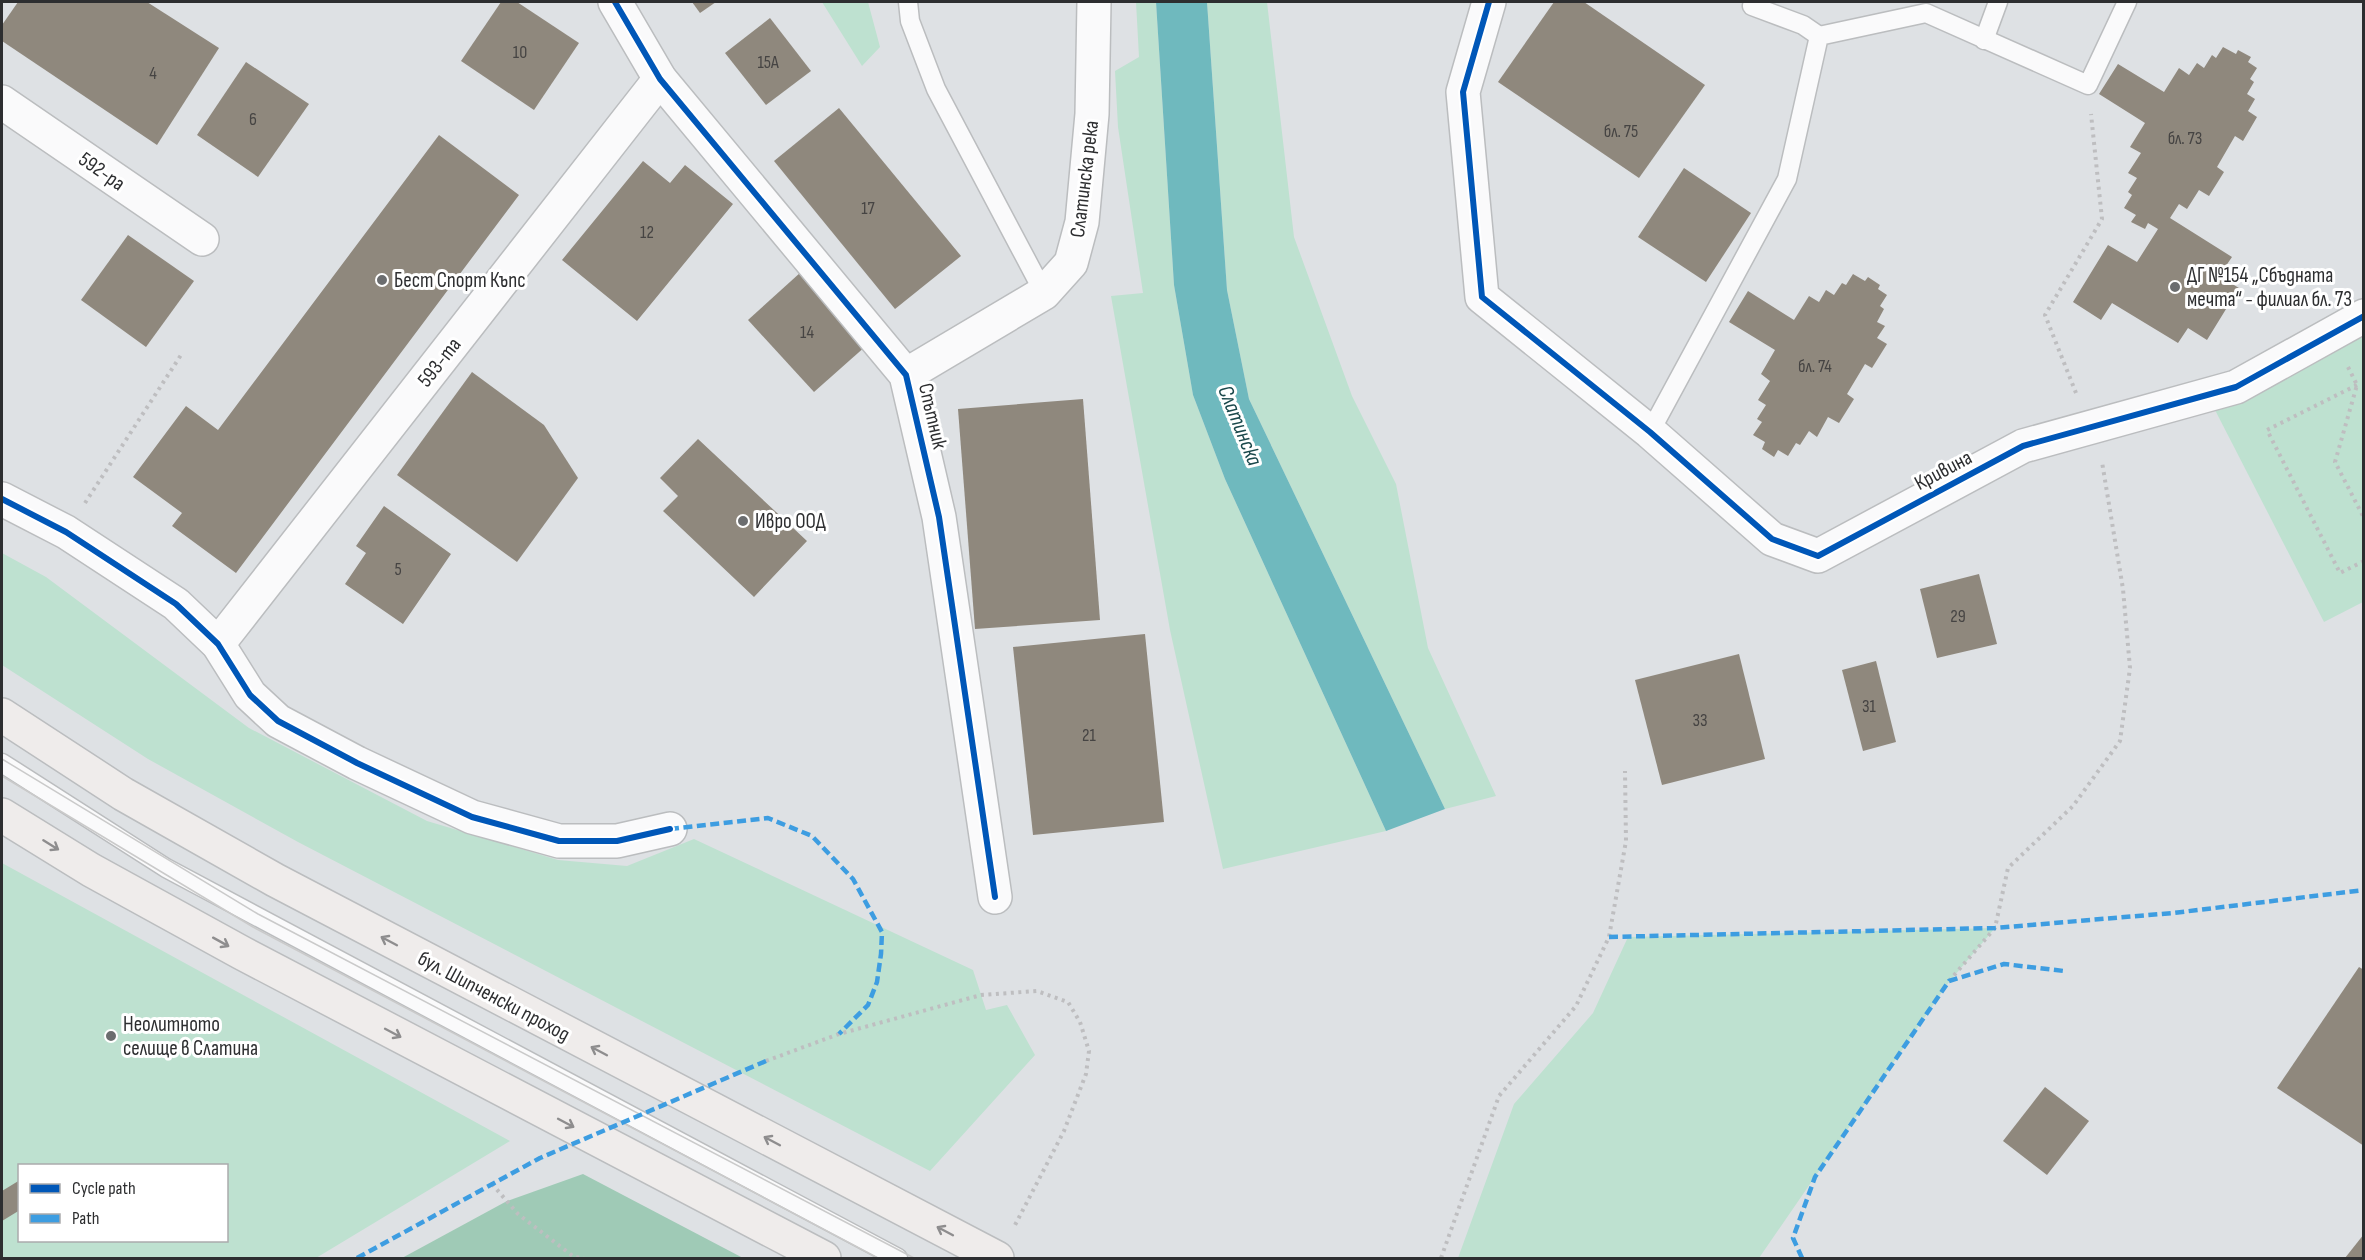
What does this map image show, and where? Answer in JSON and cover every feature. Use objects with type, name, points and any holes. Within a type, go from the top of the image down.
[{"type":"main road","name":"бул. Шипченски проход","points":[[2,715],[123,794],[274,880],[996,1258]]},
{"type":"main road","points":[[2,815],[91,870],[242,954],[824,1258]]},
{"type":"street","name":"Спътник","points":[[615,2],[660,79],[906,375],[939,518],[995,897]]},
{"type":"street","name":"Слатинска река","points":[[906,375],[1001,321],[1044,292],[1071,263],[1082,222],[1092,114],[1094,2]]},
{"type":"street","name":"Кривина","points":[[1490,2],[1463,92],[1482,297],[1650,432],[1772,539],[1818,556],[2023,446],[2236,387],[2364,316]]},
{"type":"street","name":"593-та","points":[[218,644],[660,79]]},
{"type":"street","name":"592-ра","points":[[2,102],[202,239]]},
{"type":"street","points":[[2,499],[66,532],[176,604],[218,644],[250,696],[278,721],[357,763],[472,817],[559,841],[617,842],[670,829]]},
{"type":"lane","points":[[908,2],[910,21],[936,89],[1044,292]]},
{"type":"lane","points":[[1984,40],[1998,2]]},
{"type":"lane","points":[[1752,6],[1803,25],[1819,36],[1926,13],[2088,85],[2127,2]]},
{"type":"lane","points":[[1650,432],[1787,179],[1819,36]]},
{"type":"lane","points":[[2,763],[166,868],[898,1258]]},
{"type":"path","points":[[1949,981],[1995,928],[2008,868],[2073,806],[2120,741],[2130,668],[2123,589],[2102,460],[2045,315],[2102,219],[2088,85]]},
{"type":"path","points":[[2331,335],[2357,385],[2335,462],[2364,518]]},
{"type":"path","points":[[66,532],[181,355]]},
{"type":"path","points":[[2357,385],[2267,430],[2340,573],[2364,561]]},
{"type":"path","points":[[1442,1258],[1499,1096],[1576,1006],[1609,937],[1626,841],[1625,771]]},
{"type":"path","points":[[766,1060],[839,1034],[981,995],[1037,991],[1068,1002],[1080,1022],[1089,1052],[1086,1074],[1055,1151],[1021,1218],[996,1258]]},
{"type":"path","points":[[492,1184],[518,1214],[574,1258],[584,1258]]},
{"type":"green space","points":[[822,2],[868,2],[880,47],[862,66]]},
{"type":"green space","points":[[1136,2],[1156,2],[1174,285],[1193,395],[1225,479],[1386,831],[1223,869],[1170,630],[1111,296],[1143,293],[1118,127],[1115,71],[1139,57]]},
{"type":"green space","points":[[1207,2],[1267,2],[1294,237],[1352,396],[1396,484],[1428,648],[1496,796],[1445,809],[1249,399],[1227,290]]},
{"type":"green space","points":[[2363,335],[2363,602],[2324,622],[2215,410]]},
{"type":"green space","points":[[2,553],[46,577],[249,728],[427,821],[558,860],[627,866],[694,839],[973,970],[986,1010],[1007,1005],[1035,1055],[930,1171],[298,842],[148,759],[2,665]]},
{"type":"green space","points":[[2,863],[510,1141],[316,1258],[2,1258]]},
{"type":"green space","points":[[1995,928],[1949,982],[1759,1258],[1458,1258],[1514,1104],[1593,1013],[1628,937]]},
{"type":"green space","points":[[583,1174],[743,1258],[402,1258],[507,1201]]},
{"type":"water","name":"Слатинска","points":[[1156,2],[1207,2],[1227,290],[1249,399],[1445,809],[1386,831],[1225,479],[1193,395],[1174,285]]},
{"type":"building","points":[[18,2],[147,2],[219,48],[157,145],[2,41],[2,25]]},
{"type":"building","points":[[501,2],[517,2],[579,43],[534,110],[461,61]]},
{"type":"building","points":[[692,2],[716,2],[700,13]]},
{"type":"building","points":[[1554,2],[1584,2],[1705,85],[1639,178],[1498,82]]},
{"type":"building","points":[[770,18],[811,71],[766,105],[725,53]]},
{"type":"building","points":[[2223,47],[2236,54],[2238,50],[2251,57],[2248,62],[2257,68],[2250,79],[2254,82],[2247,94],[2255,99],[2248,111],[2257,117],[2243,141],[2235,136],[2217,167],[2224,172],[2209,196],[2199,190],[2187,209],[2179,204],[2170,218],[2232,257],[2219,276],[2239,288],[2207,340],[2188,328],[2178,343],[2112,303],[2101,320],[2073,302],[2108,245],[2137,262],[2158,229],[2148,223],[2145,229],[2131,222],[2136,215],[2124,208],[2132,195],[2128,192],[2137,178],[2128,173],[2141,153],[2130,147],[2145,123],[2099,94],[2118,64],[2164,92],[2179,68],[2189,75],[2197,63],[2204,68],[2212,55],[2216,58]]},
{"type":"building","points":[[246,62],[309,104],[258,177],[197,135]]},
{"type":"building","points":[[839,108],[961,256],[895,309],[774,161]]},
{"type":"building","points":[[439,135],[519,195],[236,573],[172,526],[182,513],[133,477],[186,406],[218,430]]},
{"type":"building","points":[[643,161],[670,183],[685,165],[733,204],[637,321],[562,260]]},
{"type":"building","points":[[1684,168],[1751,213],[1706,282],[1638,237]]},
{"type":"building","points":[[128,235],[194,281],[146,347],[81,300]]},
{"type":"building","points":[[801,272],[867,345],[814,392],[748,320]]},
{"type":"building","points":[[1853,274],[1865,281],[1868,277],[1880,285],[1878,289],[1887,295],[1880,306],[1884,309],[1877,322],[1885,326],[1877,338],[1887,344],[1872,368],[1865,364],[1847,394],[1854,399],[1839,423],[1828,417],[1817,437],[1809,431],[1800,445],[1796,443],[1788,456],[1778,450],[1774,457],[1762,449],[1765,442],[1753,435],[1762,422],[1757,419],[1766,405],[1758,400],[1770,381],[1761,374],[1775,350],[1729,322],[1748,291],[1794,320],[1809,296],[1819,302],[1826,290],[1834,295],[1842,283],[1846,285]]},
{"type":"building","points":[[472,372],[544,425],[578,478],[517,562],[397,475]]},
{"type":"building","points":[[1083,399],[1100,620],[975,629],[958,409]]},
{"type":"building","points":[[698,439],[807,541],[754,597],[663,511],[678,496],[660,478]]},
{"type":"building","points":[[384,506],[451,554],[403,624],[345,584],[366,553],[356,546]]},
{"type":"building","points":[[1979,574],[1997,644],[1937,658],[1920,589]]},
{"type":"building","points":[[1145,634],[1164,822],[1033,835],[1013,647]]},
{"type":"building","points":[[1739,654],[1765,759],[1662,785],[1635,680]]},
{"type":"building","points":[[1876,661],[1896,742],[1863,751],[1842,670]]},
{"type":"building","points":[[2359,967],[2364,970],[2364,1146],[2277,1088]]},
{"type":"building","points":[[2045,1087],[2089,1121],[2047,1175],[2003,1141]]},
{"type":"building","points":[[18,1181],[18,1211],[2,1221],[2,1191]]},
{"type":"building","points":[[2364,1234],[2364,1258],[2345,1258]]},
{"type":"tram line","points":[[2,759],[258,914],[914,1258]]},
{"type":"tram line","points":[[2,776],[253,927],[878,1258]]},
{"type":"marked path","points":[[670,829],[768,818],[812,836],[853,879],[882,932],[881,954],[877,982],[868,1005],[839,1034]]},
{"type":"marked path","points":[[1609,937],[1995,928],[2173,913],[2364,890]]},
{"type":"marked path","points":[[1802,1258],[1793,1238],[1815,1177],[1949,981],[2004,964],[2064,971]]},
{"type":"marked path","points":[[357,1258],[540,1158],[766,1061]]},
{"type":"cycle path","points":[[615,2],[660,79],[906,375],[939,517],[995,897]]},
{"type":"cycle path","points":[[1489,2],[1463,92],[1482,297],[1650,432],[1772,539],[1818,556],[2023,446],[2236,387],[2364,316]]},
{"type":"cycle path","points":[[2,499],[66,532],[176,604],[218,644],[250,695],[278,721],[357,763],[472,817],[559,841],[617,841],[670,829]]},
{"type":"place","name":"Бест Спорт Къпс","points":[[382,280]]},
{"type":"place","name":"ДГ №154 „Сбъдната мечта“ - филиал бл. 73","points":[[2175,287]]},
{"type":"place","name":"Ивро ООД","points":[[743,521]]},
{"type":"place","name":"Неолитното селище в Слатина","points":[[111,1036]]}]
